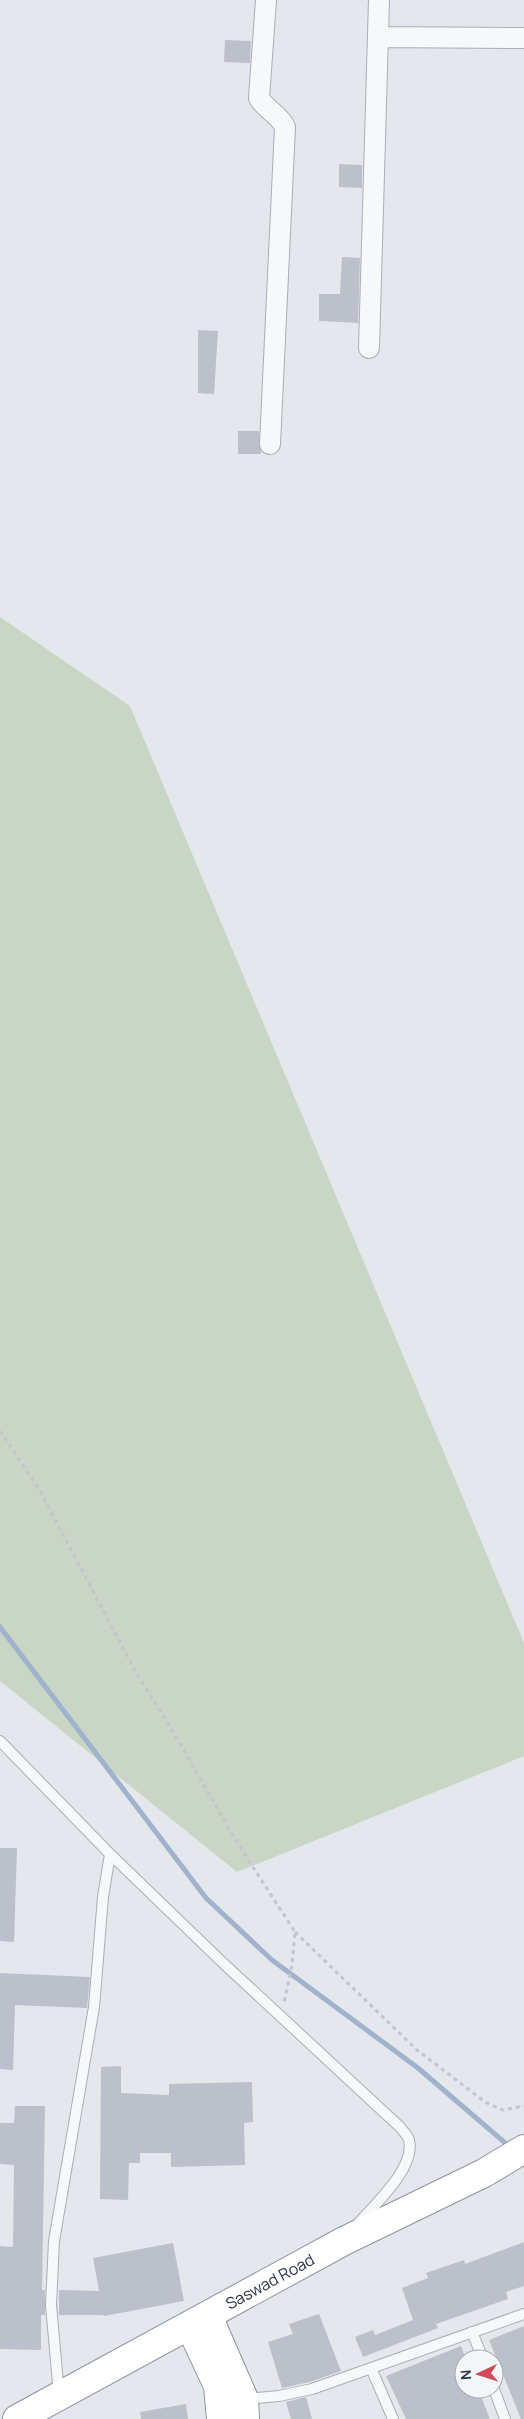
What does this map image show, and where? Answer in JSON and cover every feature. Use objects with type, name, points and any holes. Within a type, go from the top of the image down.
[{"type":"highway","name":"Saswad Road","points":[[17,2419],[344,2241],[484,2173],[524,2150]]},
{"type":"highway","points":[[199,2321],[245,2409]]},
{"type":"highway","points":[[199,2321],[218,2386],[221,2419]]},
{"type":"street","points":[[266,0],[259,98],[263,105],[281,119],[285,127],[270,444]]},
{"type":"street","points":[[368,348],[379,0]]},
{"type":"street","points":[[378,36],[524,38]]},
{"type":"lane","points":[[0,1741],[110,1854],[222,1962],[400,2127],[409,2139],[410,2151],[405,2168],[344,2241]]},
{"type":"lane","points":[[59,2396],[51,2305],[54,2241],[94,2007],[103,1897],[110,1854]]},
{"type":"lane","points":[[245,2409],[280,2396],[312,2389],[524,2314]]},
{"type":"lane","points":[[472,2332],[478,2349]]},
{"type":"lane","points":[[370,2368],[393,2419]]},
{"type":"lane","points":[[498,2399],[505,2419]]},
{"type":"path","points":[[0,1430],[18,1455],[40,1492],[138,1676],[165,1718],[238,1844],[295,1932],[417,2050],[478,2097],[503,2110],[524,2106]]},
{"type":"path","points":[[286,1992],[292,1965],[295,1932]]},
{"type":"green space","points":[[0,617],[130,706],[524,1643],[524,1756],[237,1872],[0,1681]]},
{"type":"building","points":[[225,40],[251,41],[250,63],[224,62]]},
{"type":"building","points":[[339,164],[362,165],[362,188],[339,187]]},
{"type":"building","points":[[342,257],[360,258],[358,323],[319,321],[319,294],[340,294]]},
{"type":"building","points":[[198,330],[218,331],[214,394],[198,393]]},
{"type":"building","points":[[238,431],[259,431],[261,454],[238,454]]},
{"type":"building","points":[[0,1848],[17,1848],[14,1942],[0,1941]]},
{"type":"building","points":[[0,1973],[90,1977],[87,2008],[15,2005],[13,2070],[0,2069]]},
{"type":"building","points":[[121,2066],[121,2093],[169,2095],[169,2084],[252,2082],[253,2122],[244,2123],[245,2165],[171,2167],[171,2153],[140,2153],[140,2163],[129,2163],[128,2200],[100,2199],[101,2067]]},
{"type":"building","points":[[15,2106],[45,2106],[42,2290],[45,2290],[45,2315],[41,2315],[41,2350],[0,2349],[0,2246],[13,2247],[14,2165],[0,2164],[0,2123],[14,2123]]},
{"type":"building","points":[[524,2242],[524,2286],[506,2292],[508,2299],[436,2324],[438,2328],[363,2357],[355,2337],[373,2330],[375,2335],[413,2320],[402,2288],[428,2278],[426,2273],[464,2260],[465,2264]]},
{"type":"building","points":[[173,2243],[184,2301],[104,2316],[59,2315],[59,2290],[99,2291],[93,2258]]},
{"type":"building","points":[[319,2314],[341,2371],[310,2382],[282,2388],[268,2342],[293,2334],[289,2324]]},
{"type":"building","points":[[524,2326],[524,2419],[521,2419],[504,2377],[504,2349],[493,2349],[489,2340]]},
{"type":"building","points":[[461,2346],[462,2349],[454,2349],[454,2399],[482,2399],[490,2419],[406,2419],[386,2376]]},
{"type":"building","points":[[306,2397],[312,2419],[291,2419],[286,2402]]},
{"type":"building","points":[[186,2404],[188,2419],[141,2419],[140,2412]]},
{"type":"waterway","points":[[0,1627],[206,1898],[272,1960],[418,2068],[510,2147]]}]
